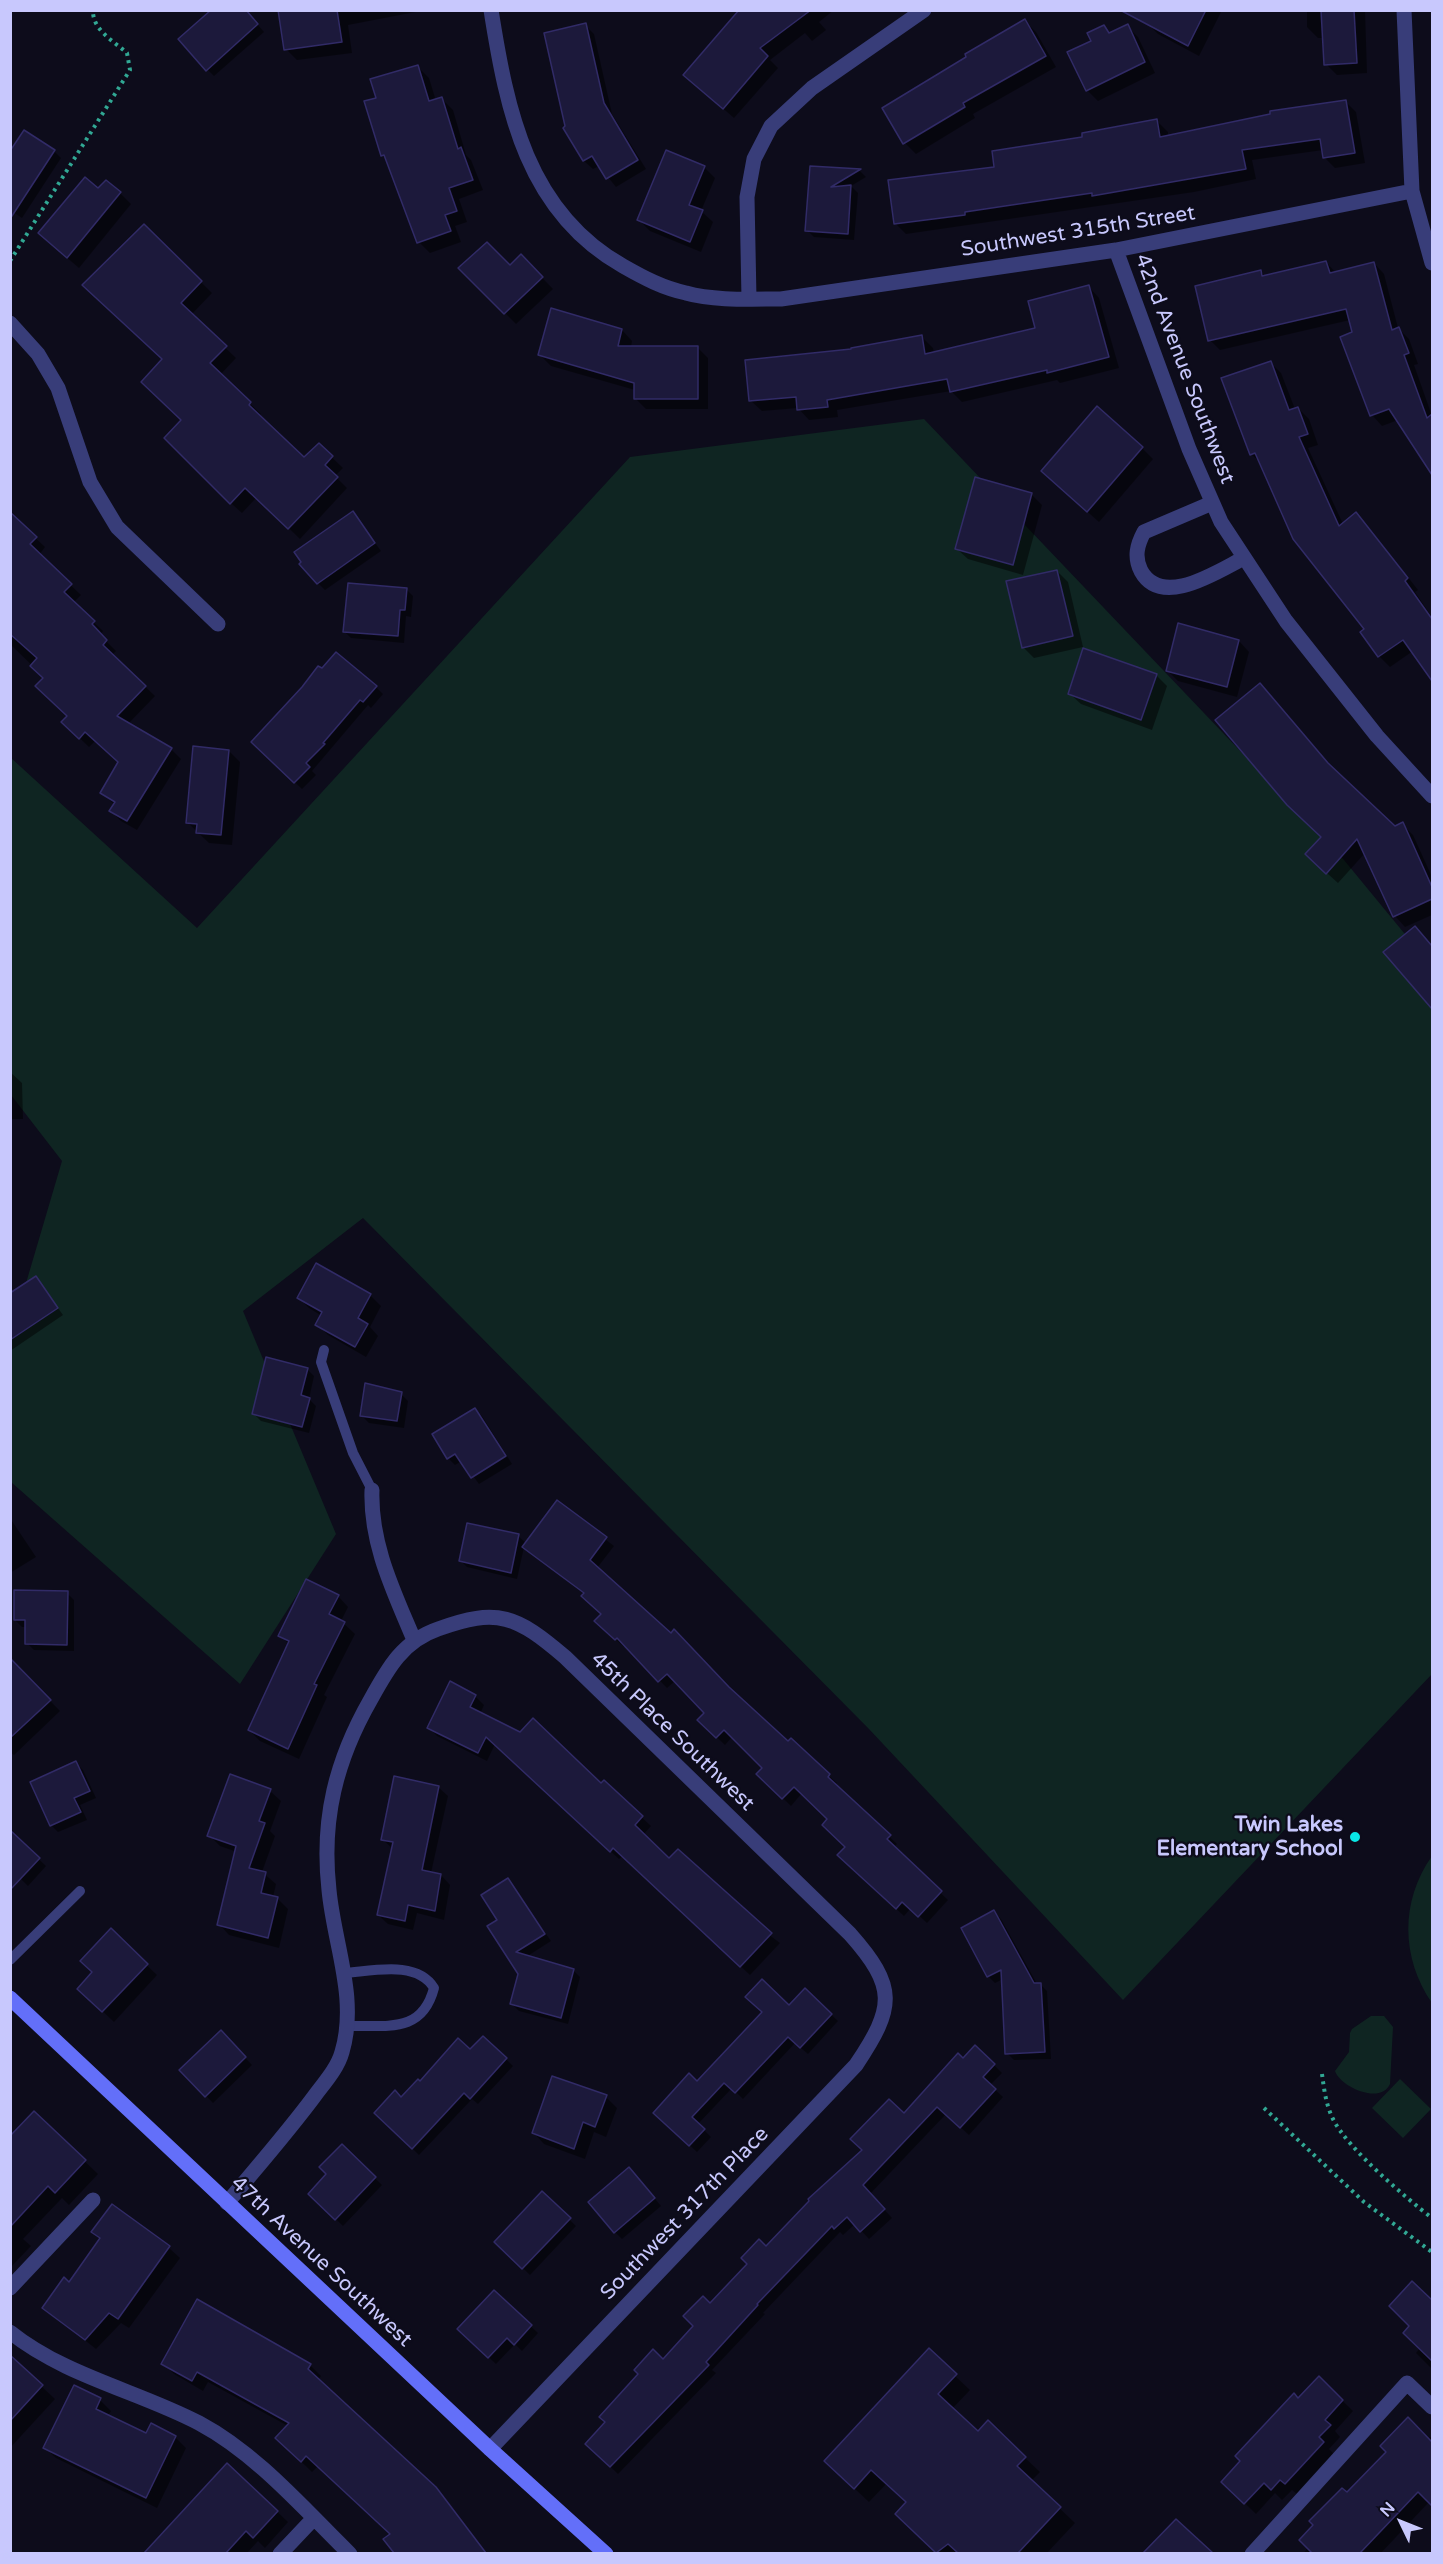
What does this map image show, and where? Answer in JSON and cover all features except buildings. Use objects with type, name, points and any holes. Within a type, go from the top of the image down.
[{"type":"main road","name":"47th Avenue Southwest","points":[[10,1998],[490,2449],[606,2553]]},
{"type":"street","name":"Southwest 315th Street","points":[[491,10],[501,75],[517,134],[536,176],[567,222],[597,250],[652,283],[688,294],[781,299],[1116,250],[1412,191]]},
{"type":"street","points":[[749,299],[747,197],[754,159],[771,126],[812,88],[924,10]]},
{"type":"street","points":[[1404,10],[1412,191],[1432,263]]},
{"type":"street","name":"42nd Avenue Southwest","points":[[1116,250],[1188,449],[1221,522],[1286,621],[1377,736],[1432,796]]},
{"type":"street","points":[[10,323],[38,354],[58,388],[90,482],[117,526],[218,624]]},
{"type":"street","name":"42nd Avenue Southwest","points":[[1212,503],[1144,532],[1136,552],[1142,573],[1160,587],[1181,588],[1244,558]]},
{"type":"street","points":[[372,1490],[371,1512],[374,1533],[381,1557],[414,1640]]},
{"type":"street","name":"45th Place Southwest","points":[[227,2203],[329,2076],[342,2054],[348,2026],[344,1973],[329,1890],[328,1815],[336,1778],[359,1719],[397,1655],[414,1640],[430,1632],[480,1616],[496,1616],[513,1621],[547,1642],[850,1934],[873,1961],[881,1975],[886,1994]]},
{"type":"street","name":"Southwest 317th Place","points":[[490,2449],[856,2065],[878,2032],[886,1994]]},
{"type":"street","points":[[10,2288],[93,2200]]},
{"type":"street","points":[[10,2332],[53,2360],[171,2409],[222,2438],[259,2466],[350,2553]]},
{"type":"street","points":[[1252,2553],[1407,2383],[1432,2408]]},
{"type":"street","points":[[280,2553],[314,2518]]},
{"type":"lane","points":[[324,1350],[321,1362],[328,1383],[353,1453],[372,1490]]},
{"type":"lane","points":[[10,1960],[80,1891]]},
{"type":"lane","points":[[344,1973],[414,1971],[428,1978],[434,1988],[430,2004],[419,2017],[402,2024],[348,2026]]},
{"type":"path","points":[[10,261],[130,70],[127,53],[99,29],[93,16],[93,10]]},
{"type":"path","points":[[1322,2074],[1329,2111],[1341,2132],[1432,2218]]},
{"type":"path","points":[[1264,2108],[1364,2202],[1432,2252]]},
{"type":"green space","points":[[924,419],[1344,860],[1432,967],[1432,1674],[1123,2000],[869,1729],[363,1218],[243,1311],[336,1534],[240,1684],[11,1482],[11,1334],[62,1161],[11,1095],[10,757],[197,928],[630,457]]},
{"type":"green space","points":[[1432,1856],[1432,2003],[1414,1967],[1408,1930],[1414,1892]]},
{"type":"green space","points":[[1371,2016],[1384,2016],[1393,2027],[1390,2084],[1378,2093],[1352,2088],[1338,2077],[1335,2071],[1349,2052],[1352,2029]]},
{"type":"green space","points":[[1400,2079],[1431,2109],[1403,2138],[1372,2108]]},
{"type":"place","name":"Twin Lakes Elementary School","points":[[1355,1837]]}]
